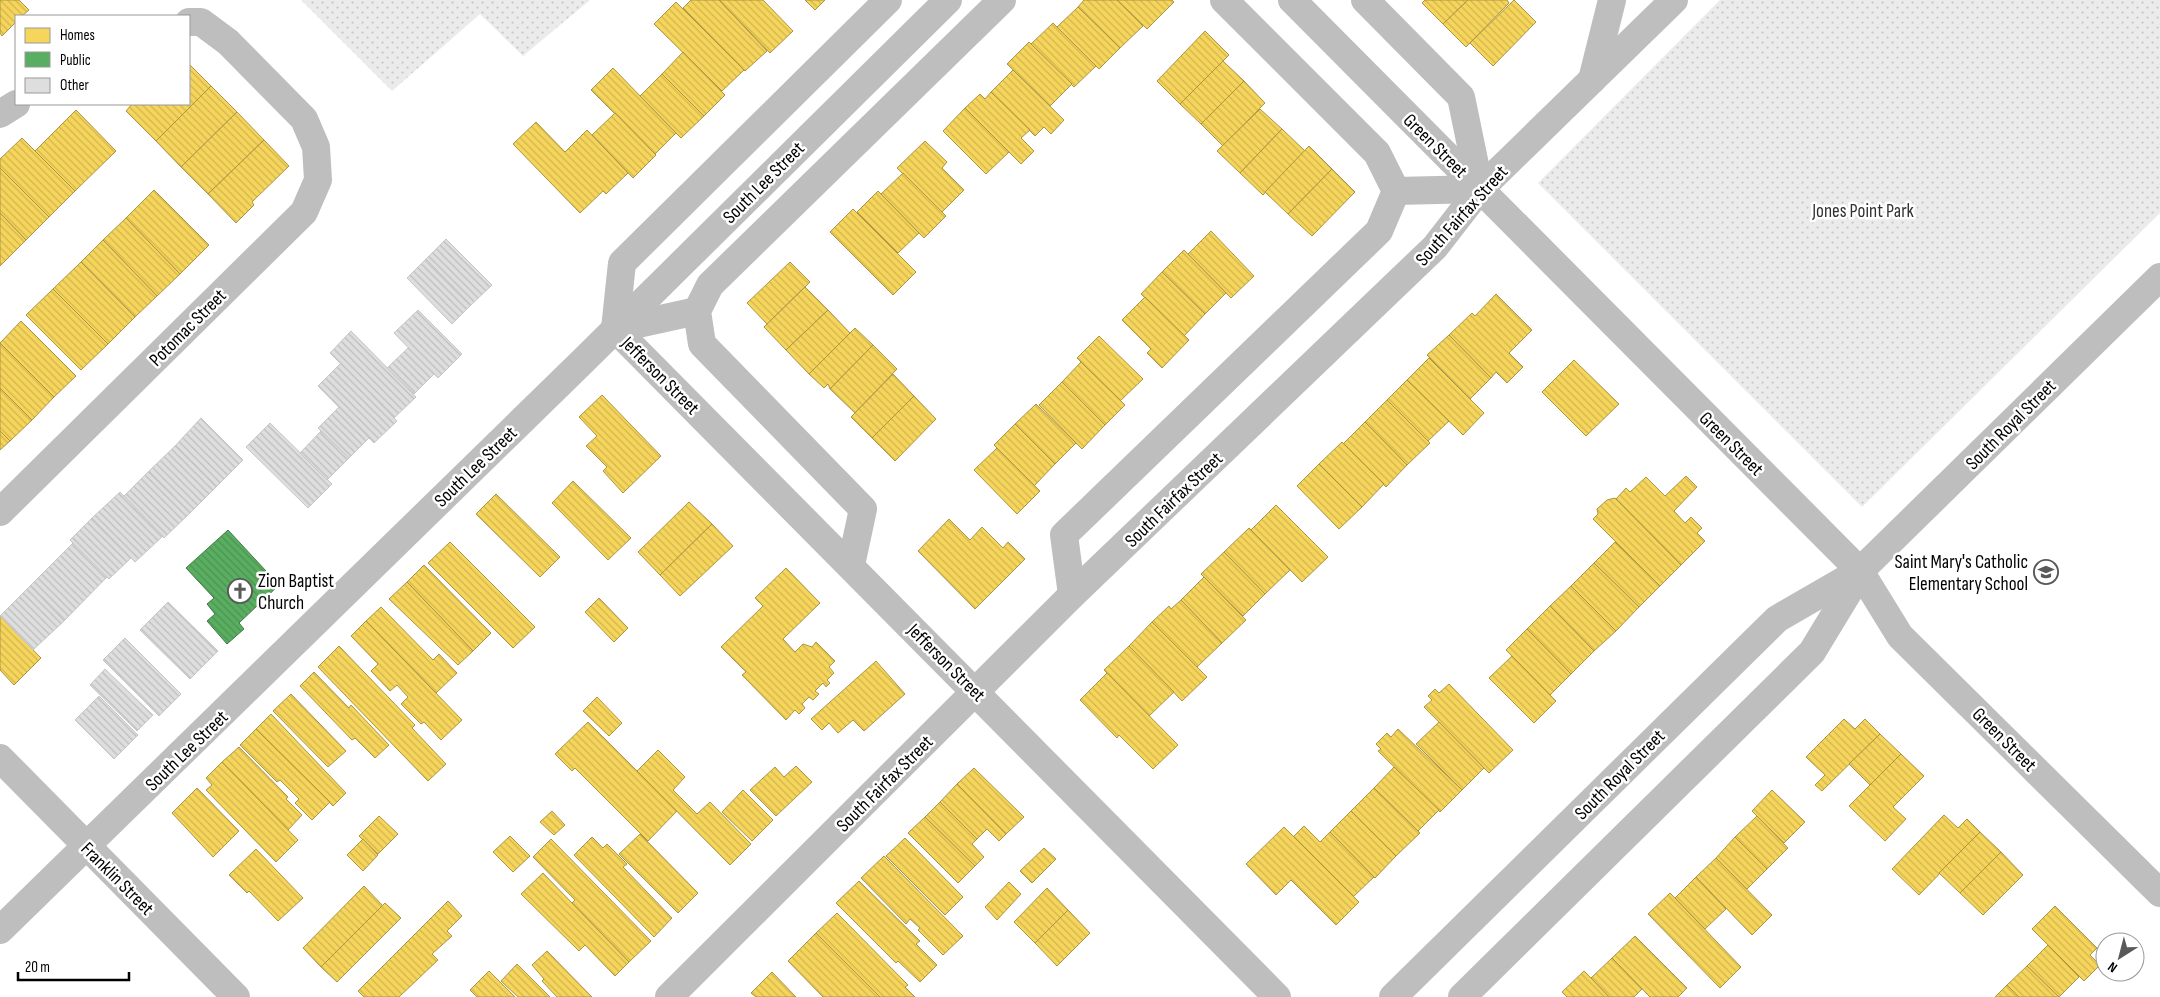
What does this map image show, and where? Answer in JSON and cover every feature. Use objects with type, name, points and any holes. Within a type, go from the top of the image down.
[{"type":"street","points":[[696,311],[615,330],[622,262],[888,0]]},
{"type":"street","name":"South Lee Street","points":[[0,930],[615,330],[948,0]]},
{"type":"street","points":[[850,566],[863,509],[702,344],[696,311],[710,285],[1002,0]]},
{"type":"street","points":[[1072,595],[1064,535],[1380,231],[1396,191],[1378,153],[1224,0]]},
{"type":"street","name":"Green Street","points":[[1292,0],[1860,571],[1900,636],[2160,893]]},
{"type":"street","points":[[1365,0],[1461,97],[1480,189],[1396,191]]},
{"type":"street","points":[[1592,80],[1612,0]]},
{"type":"street","name":"South Fairfax Street","points":[[669,997],[1072,595],[1435,247],[1480,189],[1674,0]]},
{"type":"street","name":"Potomac Street","points":[[0,512],[304,212],[318,180],[316,146],[304,119],[228,42],[201,22],[190,22]]},
{"type":"street","points":[[0,114],[15,105]]},
{"type":"street","name":"South Royal Street","points":[[1393,997],[1777,619],[1860,571],[2160,277]]},
{"type":"street","name":"Jefferson Street","points":[[615,330],[1277,997]]},
{"type":"street","name":"South Royal Street","points":[[1462,997],[1812,652],[1860,571]]},
{"type":"street","name":"Franklin Street","points":[[0,758],[236,997]]},
{"type":"green space","points":[[301,0],[590,0],[523,56],[480,14],[392,91]]},
{"type":"green space","name":"Jones Point Park","points":[[1720,0],[2160,0],[2160,213],[1862,507],[1538,183]]},
{"type":"building: Homes","points":[[0,0],[19,0],[29,10],[23,15],[15,15],[15,23],[2,36],[0,33]]},
{"type":"building: Homes","points":[[691,0],[719,0],[767,51],[745,71],[683,8]]},
{"type":"building: Homes","points":[[719,0],[763,0],[793,31],[770,53]]},
{"type":"building: Homes","points":[[805,0],[825,0],[815,10]]},
{"type":"building: Homes","points":[[1084,0],[1117,0],[1143,26],[1120,48],[1078,7]]},
{"type":"building: Homes","points":[[1117,0],[1172,0],[1174,2],[1147,29]]},
{"type":"building: Homes","points":[[1425,0],[1468,0],[1443,24],[1422,3]]},
{"type":"building: Homes","points":[[1468,0],[1507,0],[1509,3],[1466,47],[1443,24]]},
{"type":"building: Homes","points":[[1514,0],[1536,22],[1493,66],[1470,43]]},
{"type":"building: Homes","points":[[676,2],[744,70],[722,91],[654,24]]},
{"type":"building: Homes","points":[[1078,7],[1120,48],[1099,69],[1057,27]]},
{"type":"building: Homes","points":[[1053,23],[1096,66],[1074,87],[1031,44]]},
{"type":"building: Homes","points":[[1205,31],[1229,55],[1180,104],[1157,81]]},
{"type":"building: Homes","points":[[1029,42],[1072,84],[1050,106],[1007,64]]},
{"type":"building: Homes","points":[[683,52],[725,95],[704,116],[662,74]]},
{"type":"building: Homes","points":[[1223,61],[1244,81],[1201,124],[1180,104]]},
{"type":"building: Homes","points":[[190,65],[211,86],[156,141],[126,111],[131,105],[190,105]]},
{"type":"building: Homes","points":[[613,68],[676,133],[655,154],[591,90]]},
{"type":"building: Homes","points":[[1013,70],[1064,120],[1051,134],[1044,127],[1035,136],[991,92]]},
{"type":"building: Homes","points":[[662,74],[704,116],[681,138],[640,96]]},
{"type":"building: Homes","points":[[1244,81],[1265,103],[1223,146],[1201,124]]},
{"type":"building: Homes","points":[[211,86],[237,112],[181,167],[156,141]]},
{"type":"building: Homes","points":[[991,92],[1030,130],[1021,138],[1034,151],[1021,164],[965,108],[980,94],[985,99]]},
{"type":"building: Homes","points":[[965,108],[1009,152],[986,174],[943,131]]},
{"type":"building: Homes","points":[[1260,109],[1282,129],[1240,173],[1217,151]]},
{"type":"building: Homes","points":[[76,110],[116,151],[75,191],[35,151]]},
{"type":"building: Homes","points":[[237,112],[264,140],[208,194],[181,167]]},
{"type":"building: Homes","points":[[615,113],[656,155],[633,178],[592,135]]},
{"type":"building: Homes","points":[[536,122],[565,152],[587,130],[628,173],[606,194],[603,191],[580,213],[513,144]]},
{"type":"building: Homes","points":[[1282,129],[1305,151],[1263,195],[1240,173]]},
{"type":"building: Homes","points":[[22,138],[75,191],[49,217],[0,168],[0,159]]},
{"type":"building: Homes","points":[[264,140],[289,166],[252,202],[254,205],[236,223],[208,194]]},
{"type":"building: Homes","points":[[925,141],[947,162],[942,168],[964,190],[942,212],[897,168]]},
{"type":"building: Homes","points":[[1309,146],[1332,169],[1288,214],[1265,192]]},
{"type":"building: Homes","points":[[0,168],[49,217],[26,240],[0,213]]},
{"type":"building: Homes","points":[[1332,169],[1355,192],[1312,236],[1288,214]]},
{"type":"building: Homes","points":[[903,173],[946,216],[924,238],[881,194]]},
{"type":"building: Homes","points":[[154,190],[209,245],[180,274],[126,218]]},
{"type":"building: Homes","points":[[878,191],[919,233],[898,253],[857,212]]},
{"type":"building: Homes","points":[[853,209],[916,272],[893,295],[830,232]]},
{"type":"building: Homes","points":[[0,213],[26,240],[0,266]]},
{"type":"building: Homes","points":[[126,218],[180,274],[157,296],[103,240]]},
{"type":"building: Homes","points":[[1211,231],[1254,276],[1231,298],[1188,254]]},
{"type":"building: Homes","points":[[103,240],[157,296],[135,317],[81,262]]},
{"type":"building: Homes","points":[[1184,250],[1226,293],[1205,314],[1162,272]]},
{"type":"building: Homes","points":[[81,262],[135,317],[108,344],[53,289]]},
{"type":"building: Homes","points":[[790,262],[810,282],[767,324],[747,303]]},
{"type":"building: Homes","points":[[1162,272],[1205,314],[1184,336],[1141,294]]},
{"type":"building: Homes","points":[[805,287],[828,310],[786,350],[764,327]]},
{"type":"building: Homes","points":[[53,289],[108,344],[81,370],[26,315]]},
{"type":"building: Homes","points":[[1496,294],[1532,330],[1509,353],[1523,367],[1507,383],[1496,372],[1491,378],[1449,335],[1472,313],[1475,316]]},
{"type":"building: Homes","points":[[1145,297],[1189,340],[1162,368],[1147,353],[1151,349],[1122,320]]},
{"type":"building: Homes","points":[[828,310],[850,333],[809,374],[786,350]]},
{"type":"building: Homes","points":[[21,321],[76,376],[54,397],[0,343]]},
{"type":"building: Homes","points":[[855,328],[873,345],[830,389],[828,384],[824,388],[809,374]]},
{"type":"building: Homes","points":[[1449,335],[1491,378],[1470,399],[1427,355]]},
{"type":"building: Homes","points":[[1099,336],[1143,379],[1120,401],[1077,358]]},
{"type":"building: Homes","points":[[0,343],[54,397],[32,420],[0,388]]},
{"type":"building: Homes","points":[[873,345],[897,369],[855,413],[830,389]]},
{"type":"building: Homes","points":[[1429,358],[1484,413],[1463,435],[1407,380]]},
{"type":"building: Homes","points":[[1574,360],[1619,404],[1586,436],[1542,392]]},
{"type":"building: Homes","points":[[1081,362],[1125,405],[1105,425],[1062,382]]},
{"type":"building: Homes","points":[[893,374],[914,396],[872,438],[851,417]]},
{"type":"building: Homes","points":[[1407,380],[1449,421],[1427,442],[1387,400]]},
{"type":"building: Homes","points":[[1062,382],[1105,425],[1082,449],[1039,405]]},
{"type":"building: Homes","points":[[0,388],[32,420],[10,441],[0,431]]},
{"type":"building: Homes","points":[[602,395],[661,456],[623,493],[603,471],[607,467],[586,446],[597,436],[579,417]]},
{"type":"building: Homes","points":[[914,396],[936,419],[895,461],[872,438]]},
{"type":"building: Homes","points":[[1387,400],[1430,443],[1407,465],[1365,422]]},
{"type":"building: Homes","points":[[1036,404],[1076,443],[1055,464],[1015,424]]},
{"type":"building: Homes","points":[[1365,422],[1407,465],[1386,487],[1343,444]]},
{"type":"building: Homes","points":[[1015,424],[1055,464],[1034,486],[994,445]]},
{"type":"building: Homes","points":[[0,431],[10,441],[0,450]]},
{"type":"building: Homes","points":[[1342,442],[1384,484],[1362,507],[1319,464]]},
{"type":"building: Homes","points":[[997,448],[1040,491],[1017,514],[974,470]]},
{"type":"building: Homes","points":[[1319,464],[1362,507],[1339,529],[1297,486]]},
{"type":"building: Homes","points":[[1686,476],[1697,487],[1674,511],[1685,523],[1691,517],[1702,528],[1697,533],[1705,541],[1681,565],[1616,499],[1626,488],[1630,492],[1646,477],[1665,496]]},
{"type":"building: Homes","points":[[573,481],[631,538],[608,560],[552,503]]},
{"type":"building: Homes","points":[[496,494],[560,557],[540,577],[476,514]]},
{"type":"building: Homes","points":[[1615,498],[1681,565],[1660,586],[1593,519],[1598,514],[1597,509],[1607,500]]},
{"type":"building: Homes","points":[[689,502],[712,524],[660,575],[638,552]]},
{"type":"building: Homes","points":[[1276,505],[1328,557],[1302,582],[1251,530]]},
{"type":"building: Homes","points":[[949,519],[970,540],[982,527],[1003,548],[1008,542],[1025,559],[975,609],[918,551]]},
{"type":"building: Homes","points":[[712,524],[733,546],[680,596],[660,575]]},
{"type":"building: Homes","points":[[1249,528],[1290,570],[1265,594],[1224,552]]},
{"type":"building: Homes","points":[[450,542],[535,627],[513,648],[428,563]]},
{"type":"building: Homes","points":[[1615,542],[1660,586],[1639,607],[1594,563]]},
{"type":"building: Homes","points":[[1224,552],[1265,594],[1243,616],[1201,574]]},
{"type":"building: Homes","points":[[1594,563],[1639,607],[1616,631],[1571,586]]},
{"type":"building: Homes","points":[[424,565],[491,633],[473,651],[407,582]]},
{"type":"building: Homes","points":[[786,568],[820,603],[783,639],[795,652],[803,644],[812,647],[816,642],[835,661],[829,667],[834,673],[827,680],[830,683],[826,687],[823,683],[815,691],[819,694],[813,700],[809,697],[802,704],[805,708],[799,714],[795,710],[786,720],[742,675],[746,672],[721,647],[763,606],[755,598]]},
{"type":"building: Homes","points":[[1204,577],[1246,620],[1222,643],[1181,600]]},
{"type":"building: Homes","points":[[407,582],[473,651],[458,665],[389,599]]},
{"type":"building: Homes","points":[[1571,586],[1616,631],[1594,651],[1550,606]]},
{"type":"building: Homes","points":[[599,598],[628,628],[614,642],[585,612]]},
{"type":"building: Homes","points":[[1181,600],[1222,643],[1197,667],[1152,622],[1169,606],[1171,609]]},
{"type":"building: Homes","points":[[1550,606],[1594,651],[1571,674],[1527,629]]},
{"type":"building: Homes","points":[[381,607],[433,660],[439,654],[457,673],[436,693],[366,621]]},
{"type":"building: Homes","points":[[0,616],[41,658],[14,685],[0,670]]},
{"type":"building: Homes","points":[[366,621],[462,720],[441,740],[424,722],[421,724],[401,704],[408,697],[397,685],[390,691],[371,671],[378,664],[351,636]]},
{"type":"building: Homes","points":[[1152,622],[1207,677],[1182,701],[1129,646]]},
{"type":"building: Homes","points":[[1527,629],[1571,674],[1550,695],[1506,650]]},
{"type":"building: Homes","points":[[339,646],[415,725],[412,728],[446,764],[428,781],[318,667]]},
{"type":"building: Homes","points":[[1129,646],[1174,692],[1149,716],[1104,670]]},
{"type":"building: Homes","points":[[1512,656],[1556,701],[1534,723],[1489,678]]},
{"type":"building: Homes","points":[[876,661],[905,694],[864,731],[853,720],[838,733],[829,723],[822,730],[811,719]]},
{"type":"building: Homes","points":[[314,672],[349,708],[351,705],[389,745],[375,758],[355,738],[352,740],[300,686]]},
{"type":"building: Homes","points":[[1107,673],[1178,745],[1153,769],[1119,735],[1117,738],[1080,700]]},
{"type":"building: Homes","points":[[1449,684],[1513,750],[1489,773],[1424,707],[1432,700],[1428,696],[1435,689],[1439,693]]},
{"type":"building: Homes","points":[[291,694],[346,751],[328,767],[273,711]]},
{"type":"building: Homes","points":[[597,697],[622,723],[609,736],[583,711]]},
{"type":"building: Homes","points":[[271,714],[346,793],[333,806],[256,729]]},
{"type":"building: Homes","points":[[1844,719],[1855,729],[1865,719],[1880,734],[1822,791],[1815,785],[1825,775],[1806,757]]},
{"type":"building: Homes","points":[[588,722],[677,811],[648,841],[575,768],[572,771],[555,754]]},
{"type":"building: Homes","points":[[1439,722],[1484,768],[1462,790],[1416,744]]},
{"type":"building: Homes","points":[[256,729],[330,802],[312,820],[295,803],[299,799],[280,780],[277,782],[240,745]]},
{"type":"building: Homes","points":[[1398,729],[1462,790],[1440,812],[1378,751],[1381,749],[1376,744],[1387,733],[1391,737]]},
{"type":"building: Homes","points":[[1880,734],[1901,754],[1870,785],[1849,764]]},
{"type":"building: Homes","points":[[239,747],[288,797],[286,799],[302,815],[288,830],[222,762]]},
{"type":"building: Homes","points":[[658,750],[685,777],[673,790],[697,814],[710,802],[751,844],[730,865],[637,771]]},
{"type":"building: Homes","points":[[1901,754],[1924,776],[1893,807],[1906,819],[1885,841],[1849,806]]},
{"type":"building: Homes","points":[[222,762],[298,840],[276,862],[206,790],[212,785],[206,778]]},
{"type":"building: Homes","points":[[796,766],[812,782],[776,816],[750,790],[775,767],[784,777]]},
{"type":"building: Homes","points":[[1394,767],[1439,810],[1418,831],[1374,788]]},
{"type":"building: Homes","points":[[974,768],[1024,817],[1006,834],[957,784]]},
{"type":"building: Homes","points":[[957,784],[1006,834],[999,841],[987,829],[977,839],[940,802]]},
{"type":"building: Homes","points":[[197,788],[239,831],[213,857],[172,813]]},
{"type":"building: Homes","points":[[1374,788],[1420,833],[1396,856],[1351,811]]},
{"type":"building: Homes","points":[[743,790],[773,820],[752,841],[722,812]]},
{"type":"building: Homes","points":[[1772,790],[1805,822],[1784,843],[1752,811]]},
{"type":"building: Homes","points":[[940,802],[977,839],[972,844],[984,857],[975,866],[925,817]]},
{"type":"building: Homes","points":[[552,811],[565,825],[554,835],[540,822]]},
{"type":"building: Homes","points":[[1351,811],[1396,856],[1375,878],[1330,832]]},
{"type":"building: Homes","points":[[1944,815],[1958,828],[1967,819],[1980,832],[1919,895],[1892,869]]},
{"type":"building: Homes","points":[[379,816],[398,834],[378,854],[359,836]]},
{"type":"building: Homes","points":[[1757,816],[1788,848],[1767,869],[1735,837]]},
{"type":"building: Homes","points":[[925,817],[975,866],[958,883],[908,833]]},
{"type":"building: Homes","points":[[1304,826],[1320,842],[1330,832],[1374,877],[1353,897],[1293,837]]},
{"type":"building: Homes","points":[[1284,827],[1359,902],[1336,925],[1291,880],[1276,895],[1246,864]]},
{"type":"building: Homes","points":[[1980,832],[2001,852],[1960,893],[1939,873]]},
{"type":"building: Homes","points":[[640,834],[698,893],[678,913],[619,854]]},
{"type":"building: Homes","points":[[510,836],[530,856],[513,872],[493,852]]},
{"type":"building: Homes","points":[[592,837],[603,848],[607,844],[627,864],[623,867],[672,918],[654,937],[574,855]]},
{"type":"building: Homes","points":[[1735,837],[1767,869],[1747,889],[1716,858]]},
{"type":"building: Homes","points":[[905,838],[963,897],[945,915],[886,856]]},
{"type":"building: Homes","points":[[363,839],[378,855],[363,871],[347,855]]},
{"type":"building: Homes","points":[[551,839],[651,941],[629,962],[572,903],[575,900],[533,857]]},
{"type":"building: Homes","points":[[1044,848],[1056,859],[1032,883],[1020,871]]},
{"type":"building: Homes","points":[[256,849],[303,898],[278,921],[249,891],[247,893],[229,875]]},
{"type":"building: Homes","points":[[2001,852],[2023,875],[1983,915],[1960,893]]},
{"type":"building: Homes","points":[[884,856],[963,936],[943,955],[918,930],[920,928],[910,919],[906,924],[861,878]]},
{"type":"building: Homes","points":[[1716,858],[1772,915],[1752,935],[1696,877]]},
{"type":"building: Homes","points":[[543,873],[629,962],[615,976],[585,945],[579,951],[521,894]]},
{"type":"building: Homes","points":[[1696,877],[1726,909],[1705,929],[1675,898]]},
{"type":"building: Homes","points":[[859,881],[920,941],[916,944],[937,965],[920,982],[898,961],[896,963],[836,903]]},
{"type":"building: Homes","points":[[1009,882],[1021,894],[997,920],[985,907]]},
{"type":"building: Homes","points":[[364,886],[383,906],[321,967],[303,948]]},
{"type":"building: Homes","points":[[1047,888],[1068,910],[1035,943],[1014,922]]},
{"type":"building: Homes","points":[[1670,893],[1741,967],[1720,988],[1648,914]]},
{"type":"building: Homes","points":[[448,901],[462,916],[447,931],[452,936],[432,954],[438,960],[399,997],[364,997],[358,991]]},
{"type":"building: Homes","points":[[385,903],[401,918],[337,982],[321,967]]},
{"type":"building: Homes","points":[[2055,906],[2095,946],[2095,950],[2090,955],[2095,960],[2095,970],[2084,981],[2032,929]]},
{"type":"building: Homes","points":[[1068,910],[1090,933],[1057,966],[1035,943]]},
{"type":"building: Homes","points":[[837,913],[908,985],[905,987],[915,997],[880,997],[816,933]]},
{"type":"building: Homes","points":[[816,933],[880,997],[823,997],[788,961]]},
{"type":"building: Homes","points":[[1635,936],[1687,988],[1678,997],[1650,997],[1612,958]]},
{"type":"building: Homes","points":[[2048,945],[2079,977],[2059,997],[2027,966]]},
{"type":"building: Homes","points":[[547,951],[592,997],[557,997],[542,981],[544,979],[532,965]]},
{"type":"building: Homes","points":[[1612,958],[1642,989],[1634,997],[1609,997],[1591,978]]},
{"type":"building: Homes","points":[[517,964],[550,997],[518,997],[501,981]]},
{"type":"building: Homes","points":[[2027,966],[2059,997],[2019,997],[2007,985]]},
{"type":"building: Homes","points":[[489,971],[515,997],[477,997],[470,990]]},
{"type":"building: Homes","points":[[1584,971],[1609,997],[1567,997],[1562,992]]},
{"type":"building: Homes","points":[[772,972],[796,997],[756,997],[751,993]]},
{"type":"building: Homes","points":[[2007,985],[2019,997],[1995,997]]},
{"type":"building: Public","name":"Zion Baptist Church","points":[[228,530],[279,585],[239,623],[244,629],[227,644],[207,621],[215,614],[207,604],[214,598],[186,568]]},
{"type":"building: Other","points":[[446,239],[492,285],[471,305],[426,259]]},
{"type":"building: Other","points":[[426,259],[471,305],[452,324],[407,278]]},
{"type":"building: Other","points":[[418,310],[462,354],[438,378],[394,333]]},
{"type":"building: Other","points":[[351,331],[416,397],[394,418],[330,353]]},
{"type":"building: Other","points":[[408,348],[434,374],[414,394],[387,368]]},
{"type":"building: Other","points":[[341,363],[397,421],[374,443],[318,386]]},
{"type":"building: Other","points":[[339,407],[369,438],[349,458],[318,428]]},
{"type":"building: Other","points":[[201,418],[243,460],[216,487],[175,446]]},
{"type":"building: Other","points":[[270,423],[332,484],[308,508],[246,447]]},
{"type":"building: Other","points":[[321,431],[349,458],[327,480],[300,453]]},
{"type":"building: Other","points":[[175,446],[216,487],[190,513],[148,472]]},
{"type":"building: Other","points":[[148,472],[190,513],[164,538],[124,496]]},
{"type":"building: Other","points":[[120,492],[163,536],[135,562],[92,518]]},
{"type":"building: Other","points":[[92,518],[131,558],[109,579],[70,540]]},
{"type":"building: Other","points":[[73,543],[107,577],[64,621],[30,586]]},
{"type":"building: Other","points":[[30,586],[64,621],[33,650],[0,616]]},
{"type":"building: Other","points":[[168,602],[218,651],[190,679],[140,630]]},
{"type":"building: Other","points":[[125,638],[181,694],[159,716],[103,660]]},
{"type":"building: Other","points":[[105,669],[153,715],[137,731],[90,685]]},
{"type":"building: Other","points":[[99,696],[138,735],[114,759],[75,720]]},
{"type":"place","name":"Saint Mary's Catholic Elementary School","points":[[2046,572]]},
{"type":"place","name":"Zion Baptist Church","points":[[240,591]]}]
